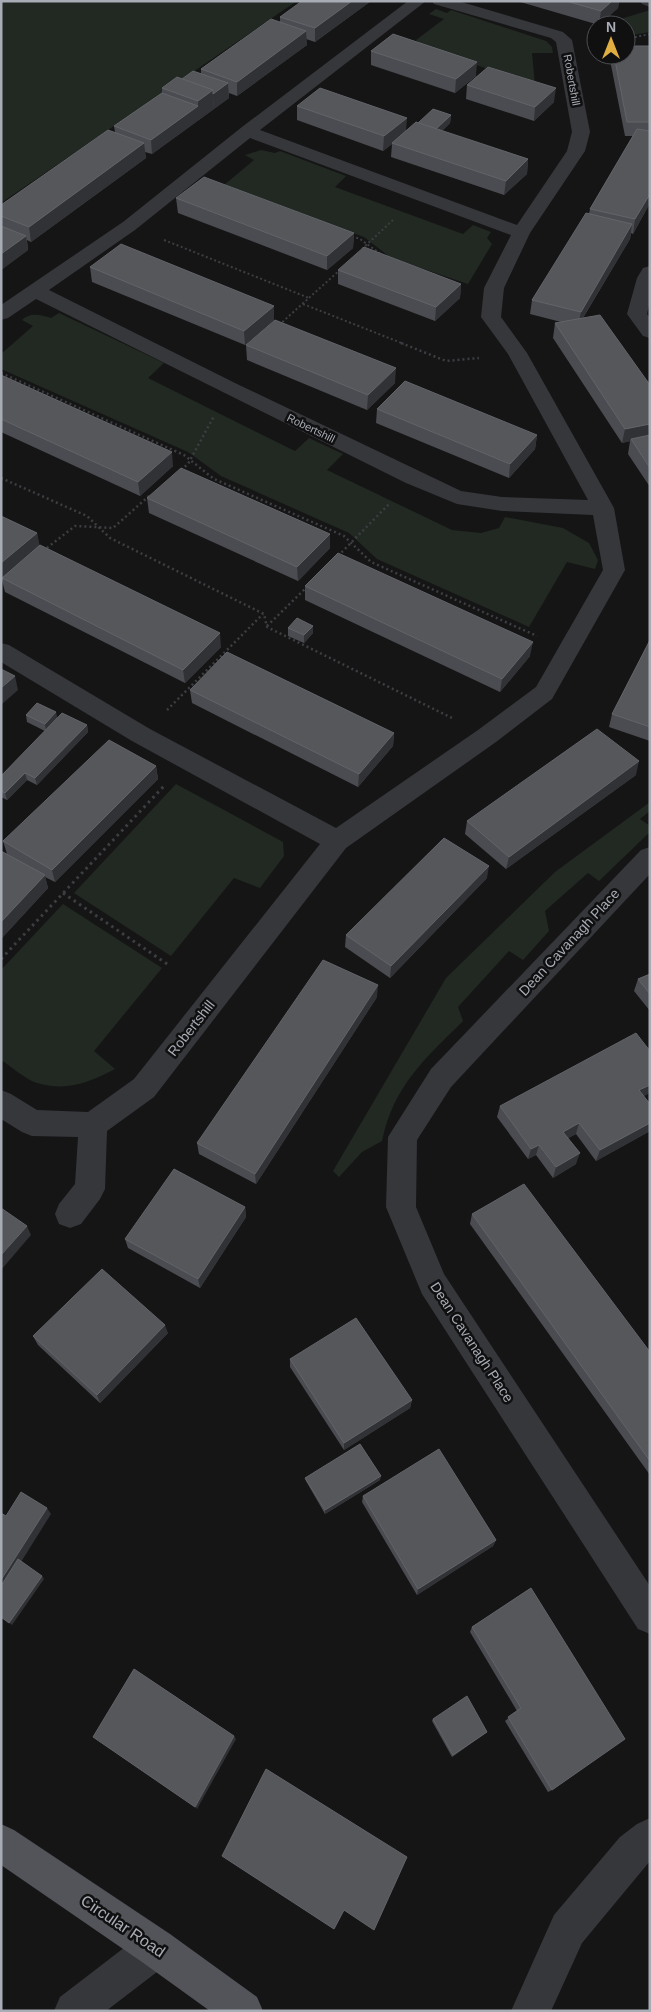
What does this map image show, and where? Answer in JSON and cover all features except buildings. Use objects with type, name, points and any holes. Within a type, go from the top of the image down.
[{"type":"main road","name":"Circular Road","points":[[1,1843],[156,1948],[243,2011]]},
{"type":"street","points":[[1,314],[129,226],[248,131],[418,1]]},
{"type":"street","name":"Robertshill","points":[[93,1125],[144,1088],[337,841],[487,736],[544,693],[614,570],[603,508],[517,353],[491,317],[494,288],[521,233],[576,151],[581,132],[564,40],[557,35],[440,1]]},
{"type":"street","points":[[248,131],[521,233]]},
{"type":"street","points":[[650,272],[646,278],[637,314],[650,332]]},
{"type":"street","name":"Robertshill","points":[[36,291],[230,388],[457,497],[512,504],[603,508]]},
{"type":"street","points":[[1,651],[141,735],[337,841]]},
{"type":"street","name":"Dean Cavanagh Place","points":[[650,857],[441,1078],[403,1137],[401,1207],[433,1284],[650,1617]]},
{"type":"street","points":[[1,1103],[32,1123],[93,1125],[90,1189],[70,1214]]},
{"type":"street","points":[[531,2011],[568,1928],[633,1850],[650,1837]]},
{"type":"street","points":[[74,2011],[156,1948]]},
{"type":"path","points":[[636,37],[650,34]]},
{"type":"path","points":[[360,251],[420,195]]},
{"type":"path","points":[[129,226],[309,298]]},
{"type":"path","points":[[352,236],[368,244],[388,259]]},
{"type":"path","points":[[274,330],[346,264]]},
{"type":"path","points":[[303,304],[446,361],[517,353]]},
{"type":"path","points":[[1,373],[175,451],[214,479],[344,536],[371,562],[568,650]]},
{"type":"path","points":[[180,470],[190,460],[230,388]]},
{"type":"path","points":[[1,478],[87,516],[110,538],[264,614]]},
{"type":"path","points":[[337,557],[414,478]]},
{"type":"path","points":[[38,555],[75,526],[113,528],[150,496]]},
{"type":"path","points":[[267,627],[309,585]]},
{"type":"path","points":[[264,614],[267,627]]},
{"type":"path","points":[[141,735],[264,614]]},
{"type":"path","points":[[267,627],[487,736]]},
{"type":"path","points":[[1,959],[188,760]]},
{"type":"path","points":[[63,893],[170,966]]},
{"type":"shaded area","points":[[1,1],[297,1],[1,203]]},
{"type":"shaded area","points":[[436,9],[447,13],[451,10],[546,41],[552,47],[553,53],[532,53],[535,85],[421,46],[416,40],[444,19],[429,14]]},
{"type":"shaded area","points":[[650,10],[650,32],[636,34],[636,15],[634,15]]},
{"type":"shaded area","points":[[261,150],[275,153],[280,151],[346,176],[335,187],[463,234],[473,225],[491,232],[487,238],[492,244],[468,284],[391,258],[364,237],[224,185],[254,160],[245,155]]},
{"type":"shaded area","points":[[59,313],[164,363],[148,378],[295,451],[309,438],[343,454],[327,470],[452,530],[481,533],[499,528],[505,517],[563,528],[589,543],[598,560],[595,569],[567,562],[529,627],[377,559],[349,533],[221,476],[188,452],[1,369],[1,354],[33,326],[22,320],[25,317],[40,315],[51,318]]},
{"type":"shaded area","points":[[176,784],[283,842],[284,856],[260,888],[234,878],[171,956],[74,893]]},
{"type":"shaded area","points":[[650,802],[650,811],[640,819],[650,826],[650,832],[599,881],[588,873],[545,911],[549,931],[523,960],[509,951],[458,1007],[463,1021],[423,1061],[412,1075],[394,1104],[382,1141],[362,1152],[339,1177],[333,1171],[446,978],[555,872]]},
{"type":"shaded area","points":[[63,904],[162,968],[94,1051],[115,1069],[87,1082],[68,1086],[48,1086],[32,1081],[1,1060],[1,970]]}]
